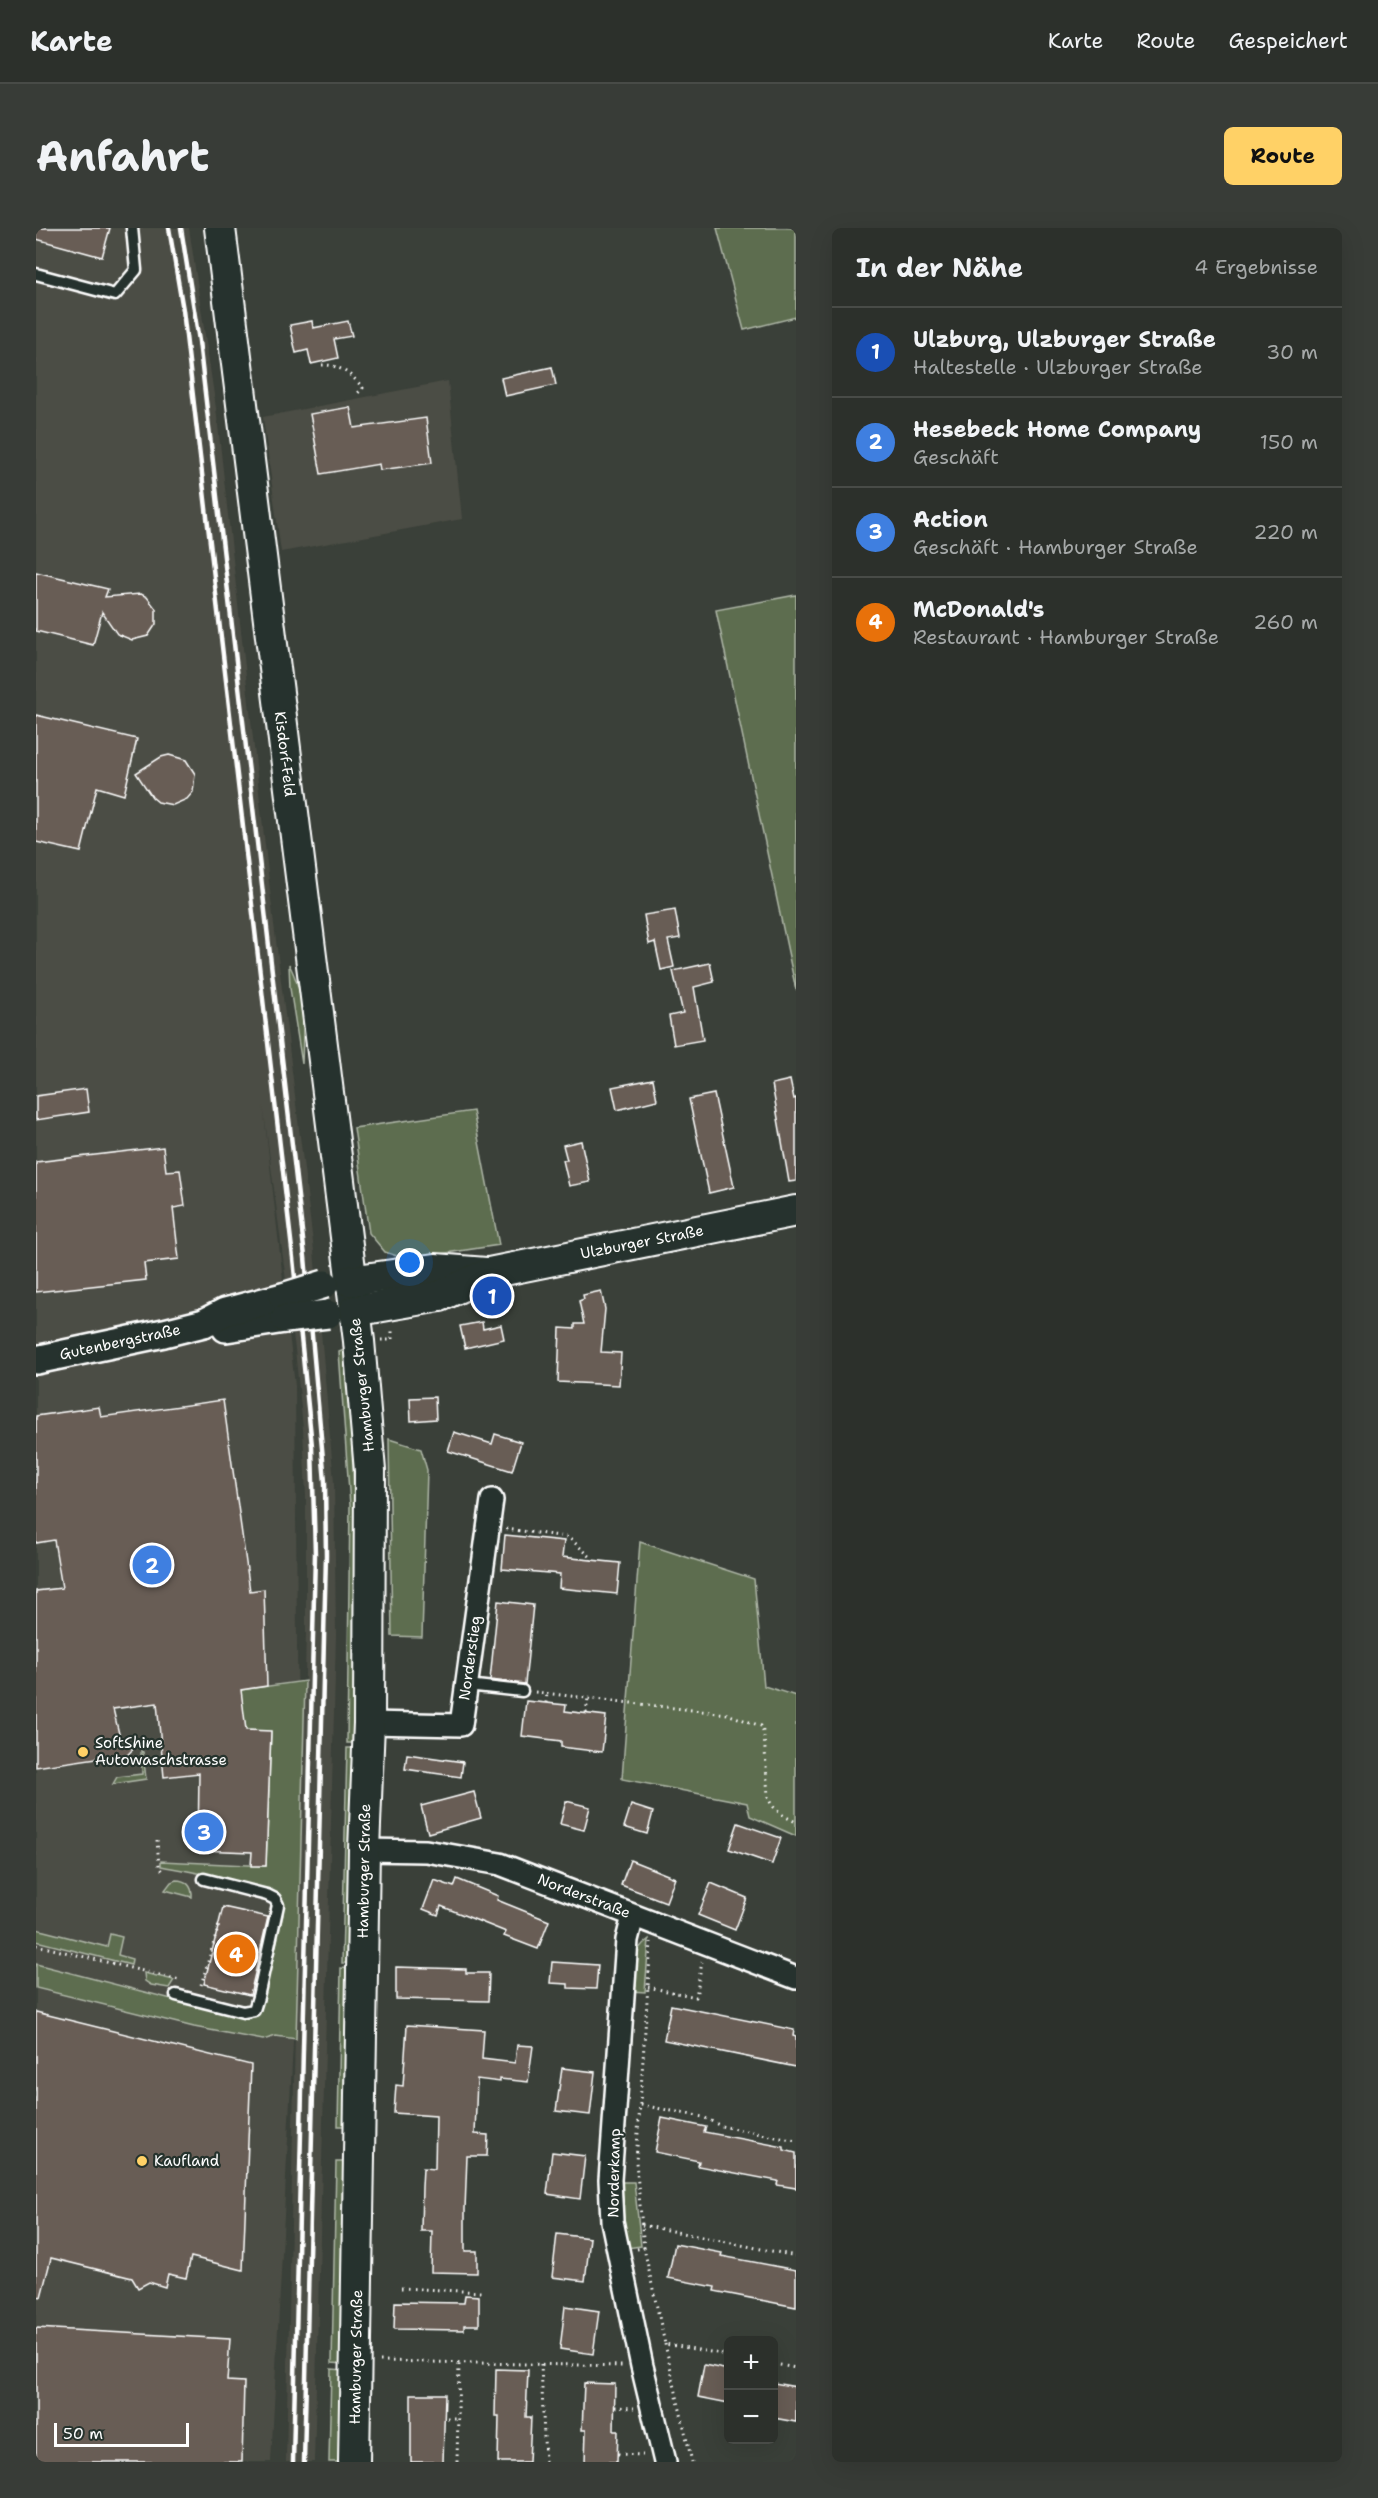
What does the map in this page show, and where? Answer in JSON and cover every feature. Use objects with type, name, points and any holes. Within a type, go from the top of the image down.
[{"type":"main road","name":"Kisdorf-Feld","points":[[220,228],[337,1283]]},
{"type":"main road","name":"Ulzburger Straße","points":[[341,1312],[440,1296],[489,1273],[796,1211]]},
{"type":"main road","name":"Ulzburger Straße","points":[[337,1283],[435,1269],[489,1273]]},
{"type":"main road","name":"Hamburger Straße","points":[[337,1283],[370,1471],[369,1723],[364,1850],[354,2462]]},
{"type":"street","name":"Gutenbergstraße","points":[[36,1360],[204,1323],[223,1328],[284,1308],[337,1283]]},
{"type":"street","name":"Gutenbergstraße","points":[[284,1308],[341,1312]]},
{"type":"street","name":"Norderstieg","points":[[369,1723],[461,1725],[492,1500]]},
{"type":"street","name":"Norderstraße","points":[[364,1850],[426,1851],[500,1864],[796,1978]]},
{"type":"street","name":"Norderkamp","points":[[633,1916],[627,1940],[610,2180],[612,2221],[642,2366],[665,2459]]},
{"type":"lane","points":[[36,274],[115,295],[136,270],[132,228]]},
{"type":"lane","points":[[467,1685],[522,1691]]},
{"type":"lane","points":[[176,1995],[250,2012],[256,2006],[261,1987],[278,1912],[277,1902],[267,1894],[204,1879]]},
{"type":"path","points":[[321,365],[333,365],[354,378],[363,388],[358,393]]},
{"type":"path","points":[[489,1527],[568,1536],[592,1558],[591,1560]]},
{"type":"path","points":[[522,1691],[727,1714],[747,1719],[761,1726],[764,1734],[768,1797],[771,1805],[779,1813],[796,1822]]},
{"type":"path","points":[[546,1703],[548,1694]]},
{"type":"path","points":[[586,1713],[588,1698]]},
{"type":"path","points":[[157,1840],[159,1866],[163,1871]]},
{"type":"path","points":[[653,1923],[636,2162],[644,2248],[692,2462]]},
{"type":"path","points":[[36,1945],[202,1986],[219,1924]]},
{"type":"path","points":[[648,1987],[696,1997],[706,1944]]},
{"type":"path","points":[[640,2105],[703,2118],[721,2126],[796,2141]]},
{"type":"path","points":[[641,2225],[796,2256]]},
{"type":"path","points":[[618,2252],[644,2248]]},
{"type":"path","points":[[401,2288],[481,2292]]},
{"type":"path","points":[[665,2344],[724,2354]]},
{"type":"path","points":[[356,2361],[642,2366]]},
{"type":"path","points":[[457,2462],[459,2363]]},
{"type":"path","points":[[541,2364],[544,2462]]},
{"type":"path","points":[[778,2365],[796,2368]]},
{"type":"path","points":[[447,2418],[457,2418]]},
{"type":"path","points":[[618,2454],[665,2459]]},
{"type":"shaded area","points":[[36,228],[189,228],[216,408],[272,908],[314,1251],[334,1483],[336,1635],[314,2462],[286,2462],[296,1986],[271,2462],[36,2462]],"holes":[[[263,1105],[303,1428],[306,1496],[306,1634],[299,1902],[295,1386]]]},
{"type":"shaded area","points":[[448,381],[462,519],[281,552],[263,417]]},
{"type":"green space","points":[[717,228],[796,228],[796,317],[744,330]]},
{"type":"green space","points":[[796,595],[796,990],[716,610]]},
{"type":"green space","points":[[289,964],[301,1001],[302,1064],[290,988]]},
{"type":"green space","points":[[473,1111],[499,1245],[406,1259],[385,1252],[369,1233],[354,1128]]},
{"type":"green space","points":[[344,1350],[350,1384],[355,1520],[354,1743],[347,1743],[350,1505],[339,1352]]},
{"type":"green space","points":[[389,1439],[421,1449],[427,1470],[422,1637],[392,1636]]},
{"type":"green space","points":[[640,1542],[754,1579],[764,1686],[796,1696],[796,1836],[750,1816],[747,1803],[622,1779]]},
{"type":"green space","points":[[305,1681],[296,2039],[276,2036],[263,2040],[194,2027],[36,1988],[36,1964],[241,2017],[264,1994],[283,1915],[281,1897],[242,1882],[161,1866],[161,1861],[266,1866],[271,1732],[246,1730],[240,1690]]},
{"type":"green space","points":[[347,1748],[353,1748],[350,1963],[342,1963]]},
{"type":"green space","points":[[141,1751],[146,1779],[113,1784],[117,1777],[142,1774]]},
{"type":"green space","points":[[176,1880],[188,1884],[192,1897],[165,1890],[171,1882]]},
{"type":"green space","points":[[36,1929],[107,1947],[110,1934],[122,1937],[118,1955],[132,1959],[131,1965],[36,1941]]},
{"type":"green space","points":[[649,1939],[645,1992],[631,1991],[635,1956]]},
{"type":"green space","points":[[341,1968],[350,1969],[349,2126],[338,2126]]},
{"type":"green space","points":[[144,1973],[174,1980],[169,1988],[151,1985],[145,1981]]},
{"type":"green space","points":[[336,2162],[348,2162],[345,2364],[332,2363]]},
{"type":"green space","points":[[620,2182],[634,2182],[641,2246],[627,2248]]},
{"type":"green space","points":[[331,2369],[344,2370],[343,2462],[329,2462]]},
{"type":"building","points":[[36,228],[110,228],[102,257],[36,239]]},
{"type":"building","points":[[312,321],[313,328],[348,321],[352,336],[334,339],[338,358],[311,364],[308,350],[296,353],[290,325]]},
{"type":"building","points":[[552,367],[556,385],[505,396],[501,378]]},
{"type":"building","points":[[350,407],[354,428],[426,418],[432,463],[380,470],[379,464],[321,474],[310,414]]},
{"type":"building","points":[[36,572],[108,589],[105,597],[141,594],[147,597],[156,609],[156,624],[148,636],[132,640],[117,634],[102,612],[93,645],[36,631]]},
{"type":"building","points":[[36,715],[137,739],[124,795],[97,787],[81,852],[36,842]]},
{"type":"building","points":[[169,755],[186,760],[195,774],[193,792],[187,799],[173,805],[158,802],[152,797],[136,773],[161,757]]},
{"type":"building","points":[[675,910],[680,938],[668,940],[674,967],[661,970],[655,942],[649,944],[644,915]]},
{"type":"building","points":[[710,963],[714,982],[694,987],[703,1040],[674,1045],[669,1016],[683,1013],[673,971]]},
{"type":"building","points":[[653,1079],[657,1100],[617,1110],[612,1087]]},
{"type":"building","points":[[790,1080],[794,1099],[796,1098],[796,1181],[789,1182],[772,1084]]},
{"type":"building","points":[[86,1089],[89,1112],[36,1120],[36,1096]]},
{"type":"building","points":[[714,1094],[734,1187],[709,1193],[689,1099]]},
{"type":"building","points":[[581,1141],[590,1182],[569,1186],[563,1160],[567,1160],[563,1145]]},
{"type":"building","points":[[163,1147],[166,1171],[180,1170],[185,1206],[173,1208],[179,1259],[144,1263],[146,1280],[36,1292],[36,1162]]},
{"type":"building","points":[[601,1291],[605,1309],[601,1352],[621,1353],[619,1385],[558,1382],[560,1328],[575,1329],[575,1324],[584,1324],[579,1301],[584,1299],[583,1295]]},
{"type":"building","points":[[482,1322],[483,1329],[501,1325],[504,1339],[465,1348],[460,1326]]},
{"type":"building","points":[[435,1397],[436,1419],[411,1421],[410,1398]]},
{"type":"building","points":[[223,1400],[250,1591],[264,1589],[267,1686],[241,1690],[246,1730],[271,1731],[266,1866],[251,1866],[252,1852],[198,1850],[199,1773],[164,1777],[157,1703],[113,1709],[121,1742],[133,1749],[119,1764],[110,1756],[36,1767],[36,1591],[62,1588],[54,1540],[36,1543],[36,1416],[99,1407],[101,1417]]},
{"type":"building","points":[[454,1432],[492,1444],[495,1434],[521,1442],[512,1471],[448,1451]]},
{"type":"building","points":[[505,1535],[564,1541],[562,1557],[620,1563],[617,1594],[559,1588],[560,1574],[502,1569]]},
{"type":"building","points":[[498,1601],[533,1605],[525,1684],[490,1680]]},
{"type":"building","points":[[526,1701],[566,1705],[565,1711],[606,1716],[602,1752],[561,1747],[561,1741],[522,1736]]},
{"type":"building","points":[[407,1754],[463,1762],[461,1777],[405,1769]]},
{"type":"building","points":[[474,1792],[481,1818],[428,1833],[421,1806]]},
{"type":"building","points":[[566,1801],[590,1807],[584,1830],[560,1824]]},
{"type":"building","points":[[631,1805],[653,1812],[647,1834],[624,1827]]},
{"type":"building","points":[[738,1823],[781,1838],[772,1864],[729,1849]]},
{"type":"building","points":[[630,1860],[675,1878],[666,1902],[621,1885]]},
{"type":"building","points":[[457,1879],[498,1896],[497,1900],[549,1921],[538,1949],[504,1936],[506,1932],[441,1906],[438,1915],[423,1909],[434,1880],[454,1887]]},
{"type":"building","points":[[711,1883],[747,1898],[735,1930],[698,1915]]},
{"type":"building","points":[[223,1907],[268,1917],[250,1995],[204,1984]]},
{"type":"building","points":[[552,1962],[598,1965],[596,1989],[568,1988],[568,1984],[550,1983]]},
{"type":"building","points":[[396,1967],[466,1969],[466,1973],[489,1973],[488,2001],[396,1999]]},
{"type":"building","points":[[671,2005],[794,2030],[796,2067],[664,2040]]},
{"type":"building","name":"Kaufland","points":[[36,2012],[251,2065],[243,2270],[191,2257],[186,2278],[168,2274],[165,2287],[149,2282],[138,2288],[132,2278],[51,2258],[41,2297],[36,2296]]},
{"type":"building","points":[[407,2025],[484,2030],[482,2059],[515,2063],[517,2045],[533,2046],[528,2082],[477,2079],[475,2134],[488,2135],[487,2156],[467,2156],[465,2251],[477,2251],[477,2273],[431,2272],[432,2231],[421,2231],[422,2187],[423,2168],[435,2169],[436,2116],[394,2113],[396,2085],[403,2086]]},
{"type":"building","points":[[562,2068],[595,2072],[590,2115],[556,2111]]},
{"type":"building","points":[[662,2118],[706,2127],[704,2132],[784,2147],[784,2150],[796,2153],[796,2188],[777,2185],[778,2181],[698,2166],[699,2161],[655,2152]]},
{"type":"building","points":[[552,2152],[585,2156],[580,2199],[547,2194]]},
{"type":"building","points":[[557,2234],[590,2238],[585,2281],[552,2277]]},
{"type":"building","points":[[675,2244],[722,2253],[721,2256],[796,2270],[796,2307],[714,2291],[715,2287],[668,2278]]},
{"type":"building","points":[[465,2295],[479,2296],[479,2325],[464,2325],[464,2330],[394,2329],[395,2302],[464,2303]]},
{"type":"building","points":[[565,2306],[599,2311],[593,2354],[560,2349]]},
{"type":"building","points":[[36,2328],[230,2339],[227,2381],[244,2382],[242,2462],[36,2462]]},
{"type":"building","points":[[704,2365],[724,2369],[724,2402],[698,2397]]},
{"type":"building","points":[[496,2369],[528,2370],[526,2417],[531,2417],[529,2462],[498,2462],[499,2416],[495,2416]]},
{"type":"building","points":[[584,2383],[615,2384],[614,2431],[618,2431],[617,2462],[585,2462],[586,2430],[582,2430]]},
{"type":"building","points":[[778,2384],[796,2387],[796,2422],[778,2419]]},
{"type":"building","points":[[411,2394],[445,2394],[443,2462],[411,2462]]},
{"type":"railway","points":[[169,228],[183,310],[293,1258],[312,1446],[315,1554],[293,2462]]},
{"type":"railway","points":[[181,228],[199,341],[305,1257],[325,1482],[326,1555],[304,2462]]},
{"type":"place","name":"Ulzburg, Ulzburger Straße","points":[[492,1296]]},
{"type":"place","name":"Hesebeck Home Company","points":[[152,1565]]},
{"type":"place","name":"SoftShine Autowaschstrasse","points":[[83,1752]]},
{"type":"place","name":"Action","points":[[204,1832]]},
{"type":"place","name":"McDonald's","points":[[236,1954]]},
{"type":"place","name":"Kaufland","points":[[142,2161]]}]
